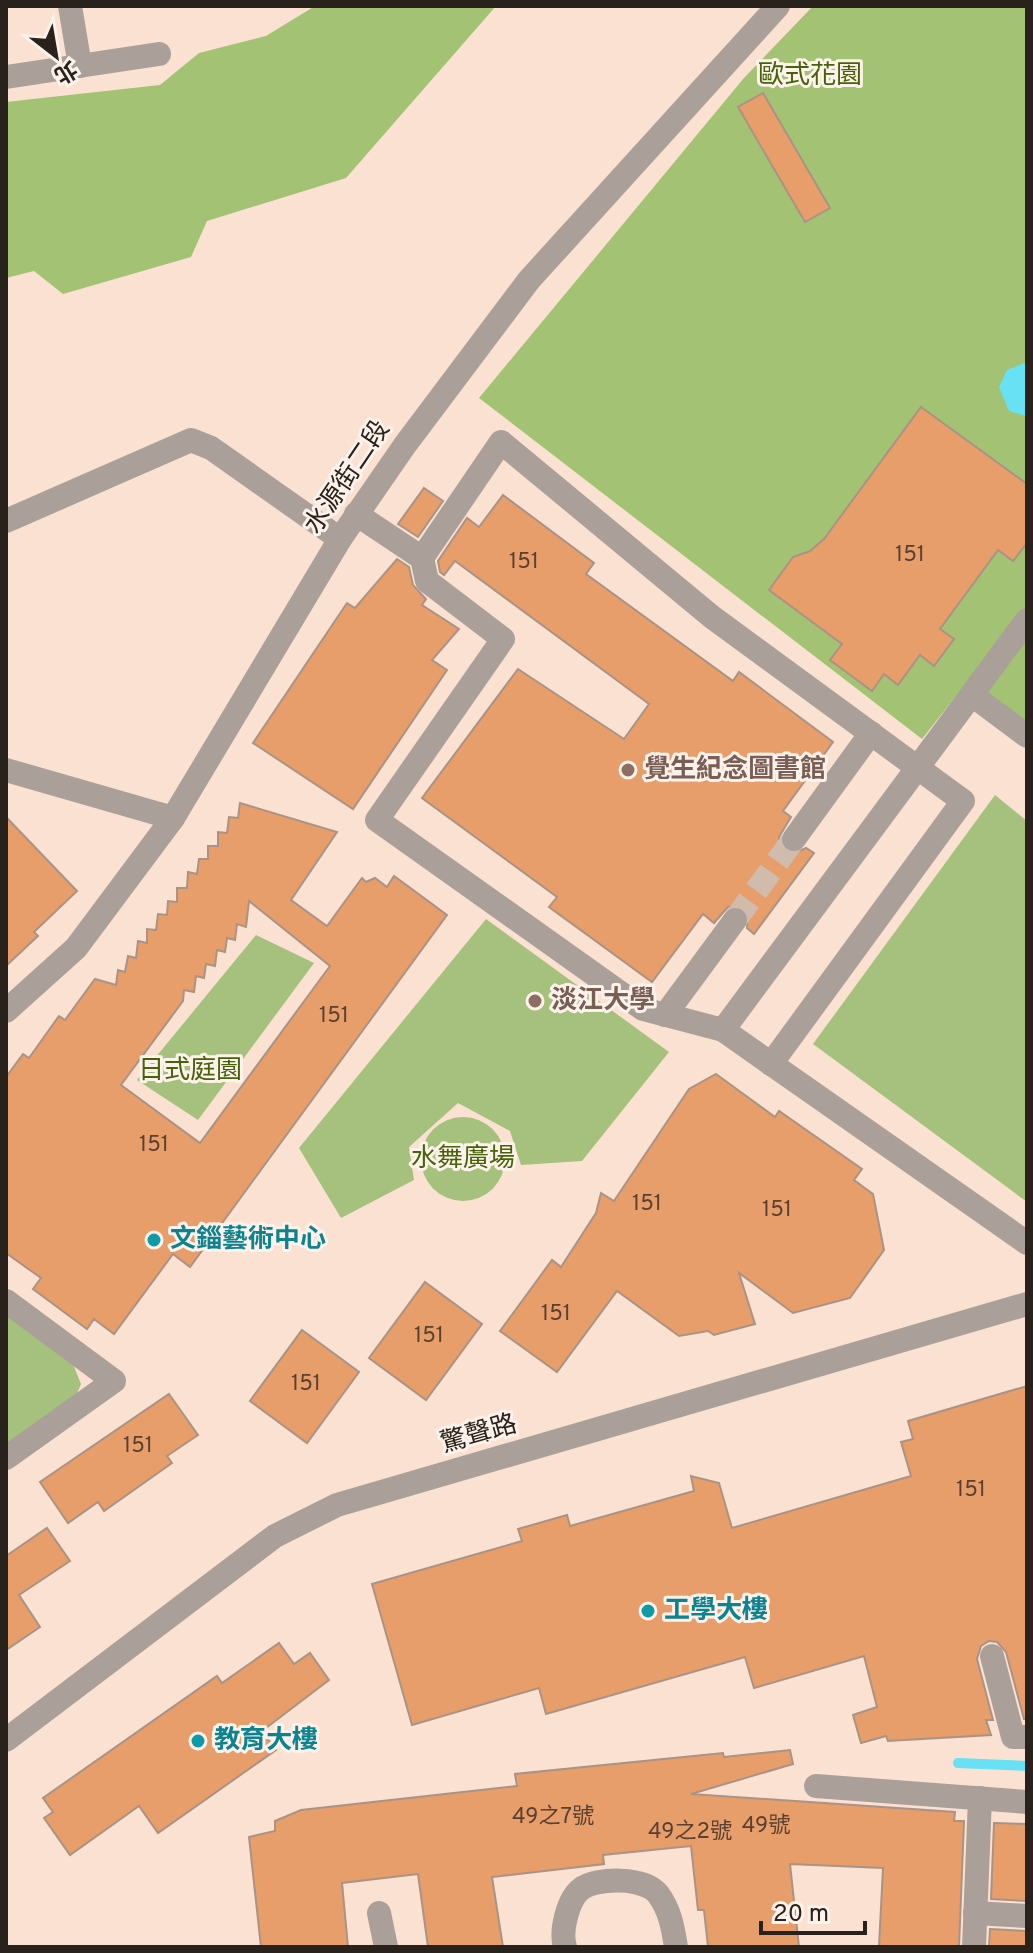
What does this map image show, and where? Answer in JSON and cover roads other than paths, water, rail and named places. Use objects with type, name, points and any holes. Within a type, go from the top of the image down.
[{"type":"street","points":[[70,6],[80,66]]},
{"type":"street","name":"水源街二段","points":[[6,1011],[76,948],[173,818],[356,514],[529,280],[778,6]]},
{"type":"street","points":[[6,77],[159,54]]},
{"type":"street","points":[[6,521],[191,440],[211,448],[340,539]]},
{"type":"street","points":[[422,558],[501,442],[712,617],[963,801],[771,1064]]},
{"type":"street","points":[[356,514],[422,558],[427,581],[503,639],[377,820],[643,1009],[723,1030],[1027,1243]]},
{"type":"street","points":[[723,1030],[1027,620]]},
{"type":"street","points":[[972,695],[1027,736]]},
{"type":"street","points":[[794,839],[871,733]]},
{"type":"street","points":[[6,770],[173,818]]},
{"type":"street","points":[[665,1015],[735,920]]},
{"type":"street","points":[[6,1301],[114,1381],[6,1458]]},
{"type":"street","name":"驚聲路","points":[[6,1740],[275,1536],[337,1505],[1027,1304]]},
{"type":"street","points":[[992,1656],[1013,1737],[1027,1737]]},
{"type":"street","points":[[816,1786],[1027,1802]]},
{"type":"street","points":[[974,1947],[980,1798]]},
{"type":"street","points":[[565,1947],[570,1902],[583,1887],[630,1879],[656,1891],[670,1915],[676,1947]]},
{"type":"street","points":[[379,1913],[386,1947]]},
{"type":"street","points":[[975,1913],[1027,1916]]},
{"type":"water","points":[[1027,362],[1026,416],[1009,411],[999,387],[1007,370]]},
{"type":"waterway","points":[[958,1763],[1027,1766]]},
{"type":"tunnel","points":[[735,920],[794,839]]},
{"type":"place","name":"覺生紀念圖書館","points":[[628,770]]},
{"type":"place","name":"淡江大學","points":[[535,1001]]},
{"type":"place","name":"文錙藝術中心","points":[[154,1240]]},
{"type":"place","name":"工學大樓","points":[[648,1611]]},
{"type":"place","name":"教育大樓","points":[[198,1741]]},
{"type":"park label","name":"歐式花園","points":[[810,76]]},
{"type":"park label","name":"日式庭園","points":[[190,1071]]},
{"type":"park label","name":"水舞廣場","points":[[463,1159]]}]
